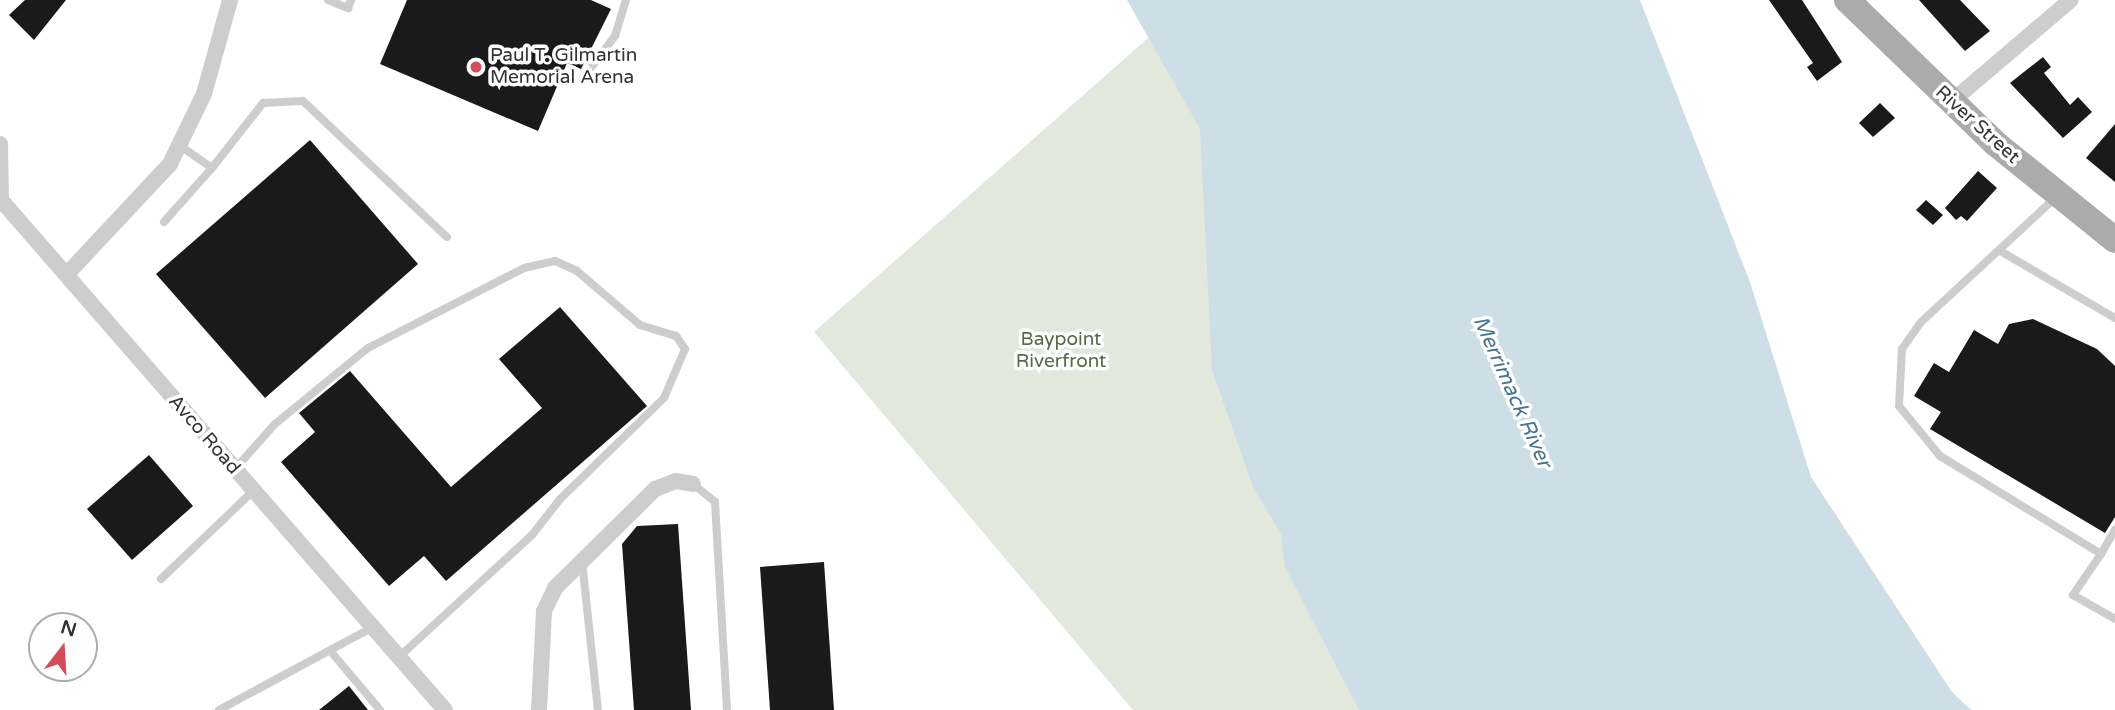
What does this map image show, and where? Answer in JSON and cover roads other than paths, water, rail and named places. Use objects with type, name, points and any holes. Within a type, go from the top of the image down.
[{"type":"main road","name":"River Street","points":[[1847,0],[1951,102],[2057,196],[2115,240]]},
{"type":"street","points":[[68,273],[170,164],[204,94],[230,0]]},
{"type":"street","points":[[1951,102],[2071,0]]},
{"type":"street","name":"Avco Road","points":[[0,144],[1,200],[68,273],[234,470],[445,710]]},
{"type":"street","points":[[539,710],[544,611],[555,588],[582,558],[655,489],[676,481],[693,484]]},
{"type":"lane","points":[[328,0],[348,8],[351,0]]},
{"type":"lane","points":[[583,78],[615,36],[626,0]]},
{"type":"lane","points":[[164,222],[212,168],[263,103],[303,101],[447,237]]},
{"type":"lane","points":[[179,145],[212,168]]},
{"type":"lane","points":[[2057,196],[2002,252],[1921,322],[1902,349],[1899,407],[1940,456],[2101,554]]},
{"type":"lane","points":[[2002,252],[2115,318]]},
{"type":"lane","points":[[234,470],[275,424],[368,348],[524,268],[555,261],[577,271],[640,325],[676,336],[685,349],[664,398],[561,498],[532,535],[399,657]]},
{"type":"lane","points":[[693,484],[715,502],[727,710]]},
{"type":"lane","points":[[161,579],[253,491]]},
{"type":"lane","points":[[2115,530],[2073,595],[2115,619]]},
{"type":"lane","points":[[582,558],[598,710]]},
{"type":"lane","points":[[219,710],[333,654],[373,627]]},
{"type":"lane","points":[[333,654],[380,710]]},
{"type":"water","name":"Merrimack River","points":[[1127,0],[1640,0],[1750,282],[1811,477],[1952,692],[1971,710],[1359,710],[1285,567],[1281,534],[1253,487],[1212,370],[1200,129]]},
{"type":"place","name":"Paul T. Gilmartin Memorial Arena","points":[[476,67]]},
{"type":"park label","name":"Baypoint Riverfront","points":[[1061,351]]}]
